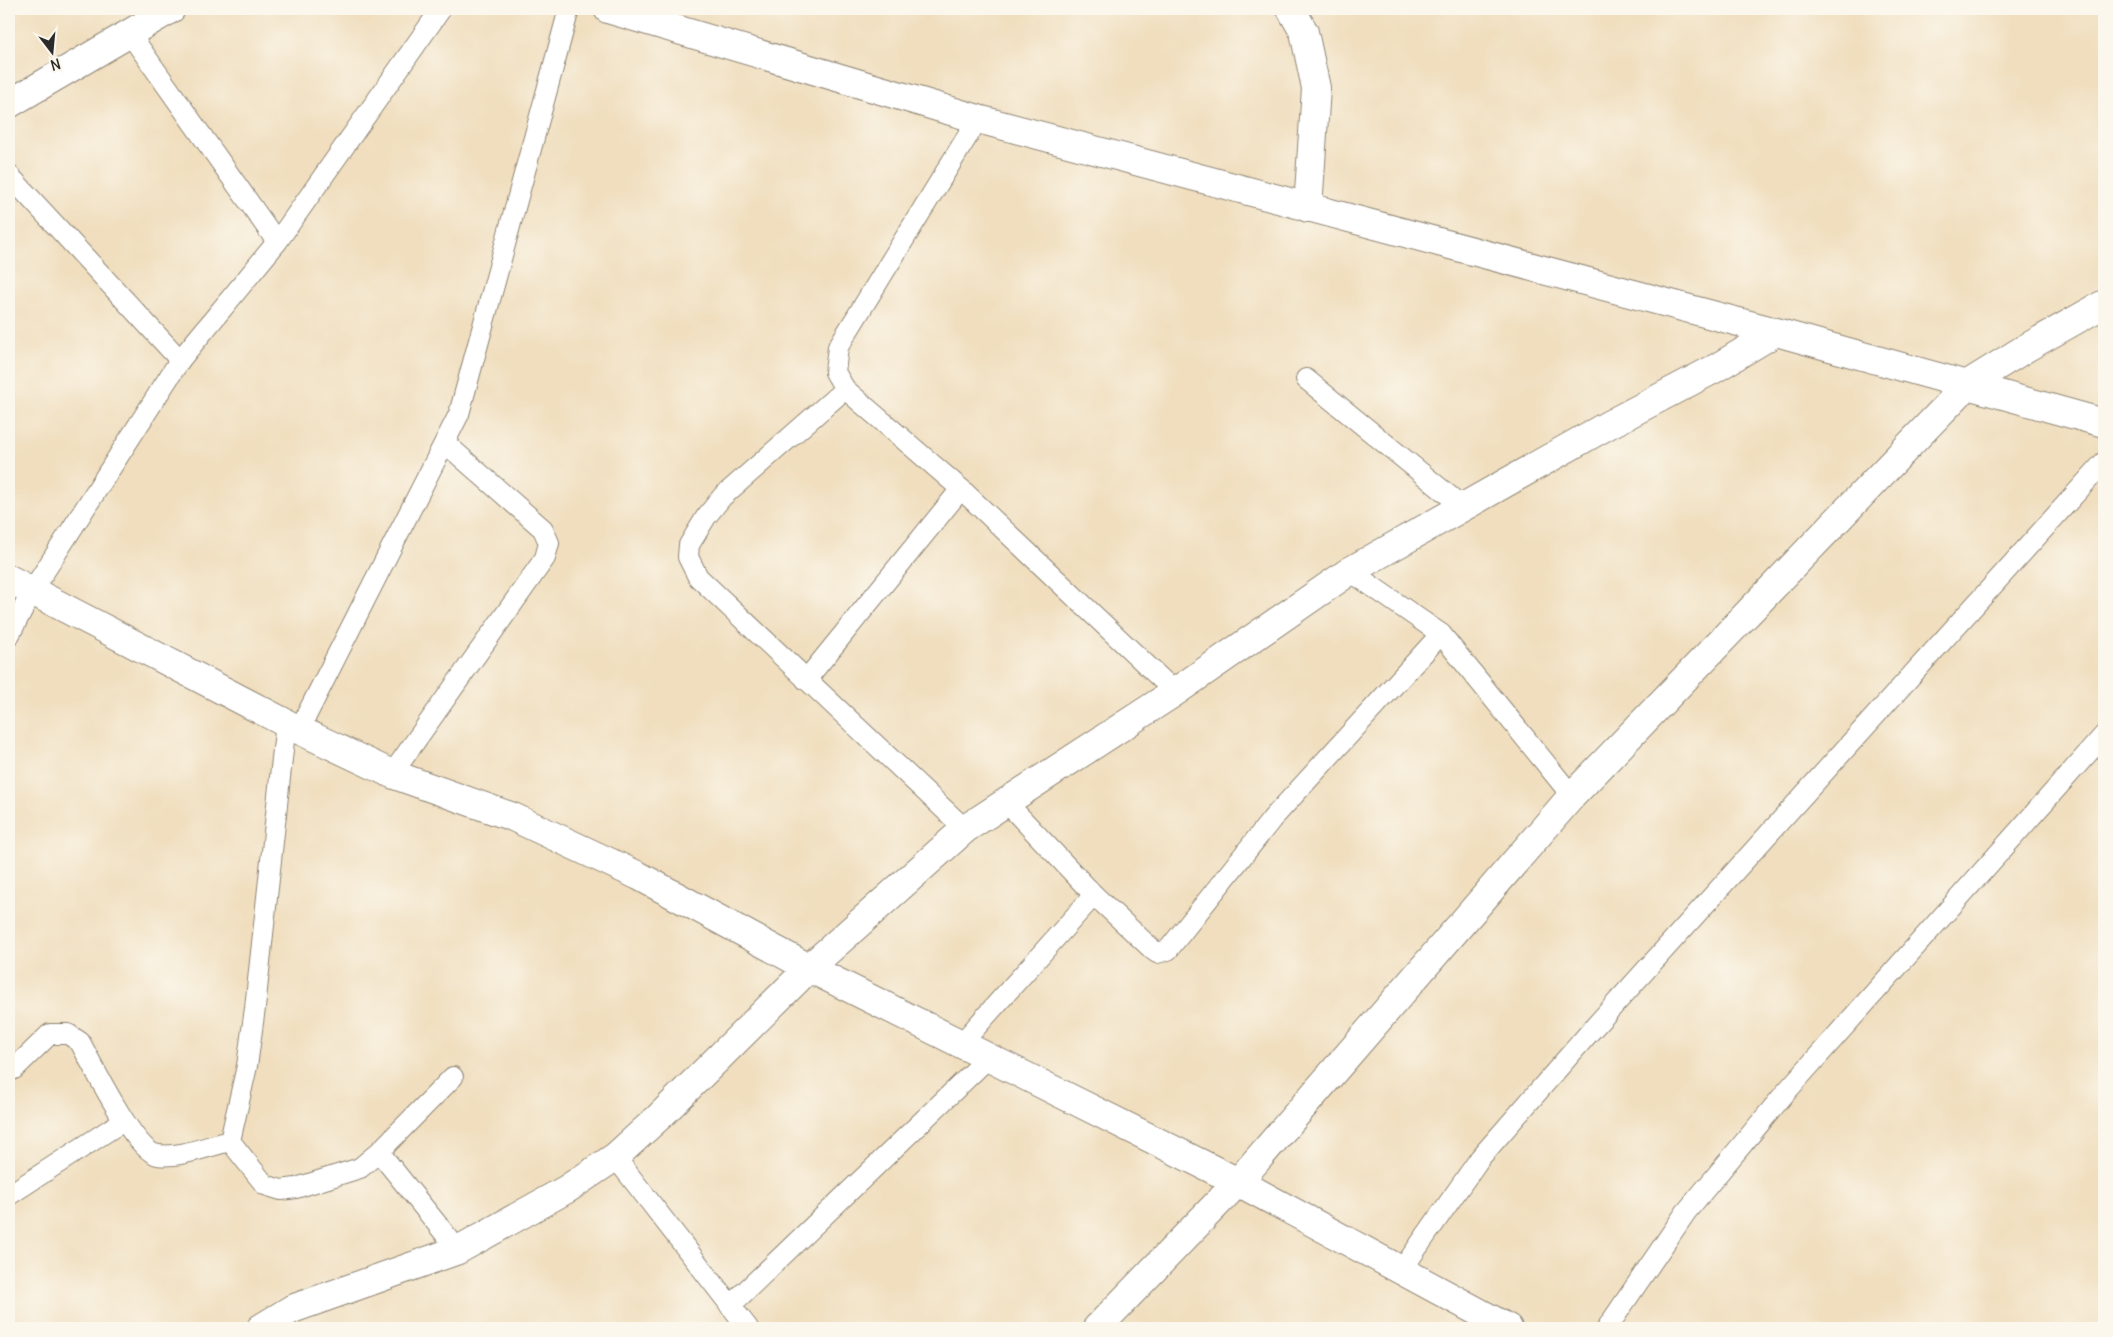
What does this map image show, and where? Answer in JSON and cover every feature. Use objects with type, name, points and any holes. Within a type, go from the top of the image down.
[{"type":"street","points":[[9,104],[171,9]]},
{"type":"street","points":[[608,9],[978,119],[1776,332],[2104,422]]},
{"type":"street","points":[[1291,9],[1304,32],[1316,88],[1308,208]]},
{"type":"street","points":[[1097,1328],[1238,1182],[1572,796],[1968,384],[2026,348],[2104,304]]},
{"type":"street","points":[[262,1328],[292,1309],[458,1250],[567,1189],[615,1157],[660,1116],[809,968],[965,829],[1175,692],[1350,571],[1608,425],[1716,368],[1776,332]]},
{"type":"street","points":[[20,585],[292,726],[392,774],[513,816],[639,876],[809,968],[1238,1182],[1508,1328]]},
{"type":"lane","points":[[9,636],[20,585],[180,360],[277,242],[441,9]]},
{"type":"lane","points":[[230,1141],[247,1066],[292,726],[459,414],[570,9]]},
{"type":"lane","points":[[130,34],[277,242]]},
{"type":"lane","points":[[978,119],[838,346],[835,372],[845,389],[961,489],[1175,692]]},
{"type":"lane","points":[[9,175],[180,360]]},
{"type":"lane","points":[[1306,379],[1463,507]]},
{"type":"lane","points":[[845,389],[722,497],[688,545],[688,556],[698,577],[965,829]]},
{"type":"lane","points":[[392,774],[545,558],[549,543],[543,529],[445,443]]},
{"type":"lane","points":[[1401,1271],[1480,1158],[1589,1033],[2104,462]]},
{"type":"lane","points":[[806,680],[961,489]]},
{"type":"lane","points":[[1350,571],[1441,634],[1572,796]]},
{"type":"lane","points":[[1006,802],[1094,895],[1153,950],[1157,953],[1168,950],[1272,819],[1441,634]]},
{"type":"lane","points":[[1607,1328],[1686,1212],[1786,1092],[2104,734]]},
{"type":"lane","points":[[960,1045],[1094,895]]},
{"type":"lane","points":[[9,1071],[14,1069],[50,1034],[68,1034],[80,1042],[123,1121],[141,1143],[155,1155],[169,1156],[230,1141]]},
{"type":"lane","points":[[730,1306],[988,1058]]},
{"type":"lane","points":[[230,1141],[265,1185],[281,1190],[296,1188],[360,1168],[379,1152],[453,1077]]},
{"type":"lane","points":[[9,1195],[123,1121]]},
{"type":"lane","points":[[379,1152],[458,1250]]},
{"type":"lane","points":[[615,1157],[748,1328]]}]
